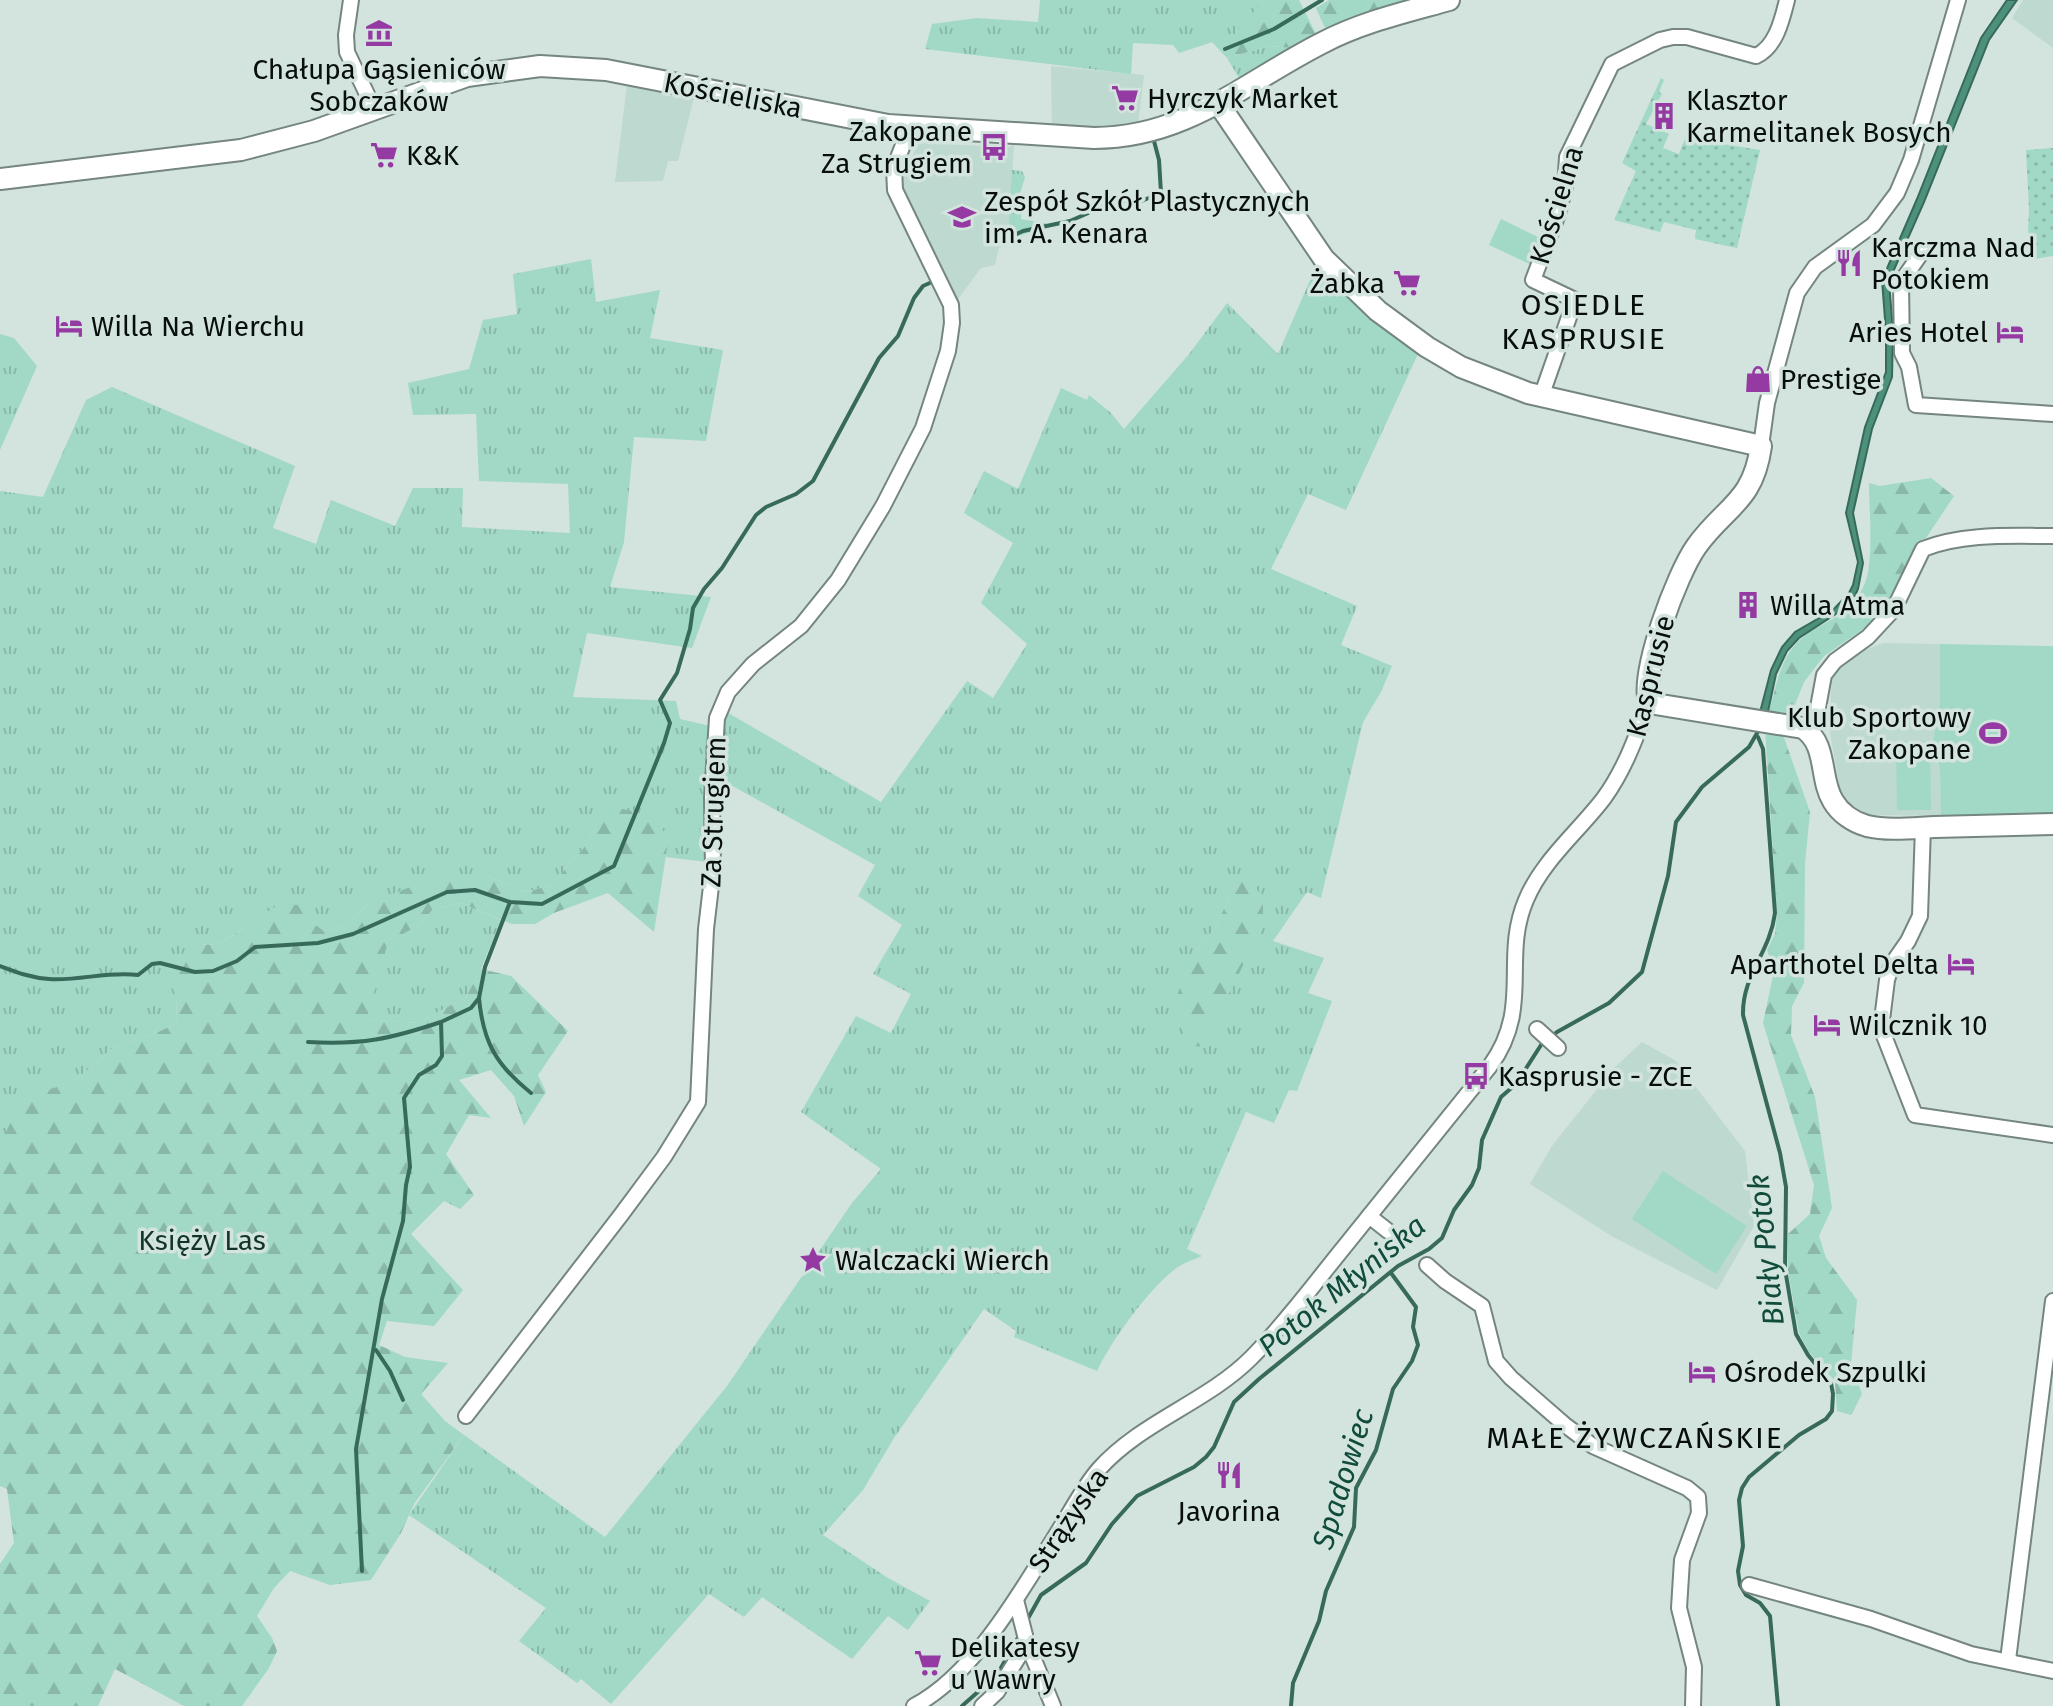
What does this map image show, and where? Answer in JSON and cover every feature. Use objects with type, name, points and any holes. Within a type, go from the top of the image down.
[{"type":"main road","name":"Kościeliska","points":[[0,179],[241,150],[314,131],[467,76],[518,68],[560,66],[612,71],[854,119],[910,127],[1114,138],[1165,128],[1193,117],[1325,41],[1366,24],[1449,0]]},
{"type":"main road","points":[[1218,103],[1310,241],[1331,267],[1398,328],[1450,361],[1541,397],[1761,446]]},
{"type":"main road","name":"Kasprusie","points":[[1649,703],[1647,694],[1658,638],[1680,576],[1701,540],[1748,490],[1756,472],[1761,446]]},
{"type":"main road","points":[[1649,703],[1777,723],[1807,731],[1818,743],[1828,791],[1837,807],[1845,815],[1870,827],[2053,824]]},
{"type":"street","points":[[351,0],[347,52],[374,109]]},
{"type":"street","name":"Kościelna","points":[[1541,397],[1575,300],[1533,280],[1558,214],[1565,186],[1567,157],[1612,64],[1673,37],[1687,37],[1756,56],[1763,53],[1778,31],[1787,0]]},
{"type":"street","name":"Kasprusie","points":[[1761,446],[1769,393],[1798,289],[1815,267],[1873,225],[1900,189],[1958,0]]},
{"type":"street","name":"Za Strugiem","points":[[466,1416],[664,1157],[698,1102],[706,929],[713,869],[712,798],[717,718],[728,692],[753,664],[801,626],[838,580],[883,506],[923,428],[948,351],[951,305],[895,190],[894,168],[910,127]]},
{"type":"street","points":[[1922,252],[1901,282],[1902,353],[1909,367],[1916,405],[2053,414]]},
{"type":"street","points":[[1807,731],[1817,713],[1824,675],[1835,661],[1868,637],[1894,609],[1923,549],[1934,544],[1996,537],[2053,536]]},
{"type":"street","name":"Kasprusie","points":[[1249,1360],[1501,1050],[1513,1015],[1516,934],[1527,898],[1543,872],[1613,785],[1631,752],[1649,703]]},
{"type":"street","points":[[1923,827],[1920,916],[1892,964],[1881,1028],[1915,1115],[2053,1135]]},
{"type":"street","points":[[1537,1029],[1558,1048]]},
{"type":"street","points":[[1369,1216],[1388,1231]]},
{"type":"street","points":[[1427,1265],[1482,1306],[1496,1361],[1565,1425],[1593,1446],[1687,1488],[1698,1497],[1699,1513],[1682,1560],[1679,1608],[1694,1667],[1693,1706]]},
{"type":"street","points":[[2008,1660],[2053,1301]]},
{"type":"street","name":"Strążyska","points":[[914,1706],[953,1676],[1016,1600],[1102,1466],[1127,1444],[1217,1385],[1249,1360]]},
{"type":"street","points":[[1749,1585],[1871,1619],[1971,1654],[2053,1671]]},
{"type":"street","points":[[1016,1600],[1026,1640],[1053,1706]]},
{"type":"street","points":[[982,1706],[997,1692],[1026,1640]]},
{"type":"shaded area","points":[[2007,0],[2017,0],[1989,40],[1889,281],[1893,332],[1892,377],[1872,429],[1853,513],[1863,563],[1858,589],[1845,608],[1799,638],[1787,651],[1776,674],[1766,721],[1758,720],[1771,670],[1782,647],[1795,632],[1833,610],[1853,585],[1858,562],[1846,513],[1865,427],[1886,372],[1882,280],[1981,38]]},
{"type":"shaded area","points":[[2023,0],[2053,0],[2053,48],[2012,18]]},
{"type":"shaded area","points":[[1051,66],[1144,75],[1138,125],[1112,128],[1052,125]]},
{"type":"shaded area","points":[[627,85],[694,98],[678,161],[668,161],[663,181],[615,182]]},
{"type":"shaded area","name":"Zespół Szkół Plastycznych im. A. Kenara","points":[[919,143],[1009,147],[1014,144],[1008,242],[999,248],[995,265],[981,268],[958,299],[902,195],[902,175]]},
{"type":"shaded area","points":[[1883,643],[1940,644],[1940,702],[1935,724],[1941,816],[1870,815],[1847,803],[1840,790],[1829,727],[1832,676],[1840,665],[1859,652]]},
{"type":"shaded area","points":[[1642,1042],[1675,1060],[1745,1151],[1754,1226],[1717,1290],[1613,1237],[1530,1184],[1552,1146],[1614,1068]]},
{"type":"green space","points":[[1040,0],[1256,0],[1261,4],[1234,35],[1179,53],[1173,45],[1133,43],[1131,74],[925,49],[932,24],[977,18],[1038,22]]},
{"type":"green space","points":[[1256,0],[1299,0],[1316,34],[1291,48],[1269,46],[1227,58],[1212,42],[1234,35],[1260,4]]},
{"type":"green space","points":[[1329,0],[1411,0],[1358,16],[1326,30],[1316,8]]},
{"type":"green space","points":[[1269,46],[1291,48],[1239,78],[1227,58]]},
{"type":"green space","points":[[1661,78],[1664,80],[1659,92],[1662,94],[1646,124],[1669,134],[1663,148],[1679,154],[1686,136],[1760,150],[1737,248],[1695,239],[1696,230],[1664,222],[1660,232],[1614,220],[1636,171],[1622,163]]},
{"type":"green space","points":[[2053,148],[2053,256],[2027,260],[2029,208],[2026,150]]},
{"type":"green space","points":[[1012,170],[1022,171],[1025,177],[1020,194],[1021,219],[1055,225],[1008,239]]},
{"type":"green space","points":[[1501,219],[1544,240],[1532,265],[1489,245]]},
{"type":"green space","points":[[591,259],[596,302],[660,290],[650,338],[723,350],[706,441],[634,437],[624,542],[610,587],[711,597],[692,648],[587,633],[573,697],[676,701],[680,719],[710,726],[707,862],[666,857],[668,836],[607,805],[583,849],[551,885],[526,892],[482,874],[368,904],[344,926],[324,931],[309,920],[243,928],[218,945],[196,944],[176,995],[177,1023],[115,1046],[78,1078],[21,1102],[0,1145],[0,491],[43,497],[86,400],[112,387],[295,466],[273,528],[316,544],[331,500],[395,526],[413,488],[463,488],[462,527],[570,533],[568,484],[479,481],[476,414],[413,415],[408,383],[469,369],[483,320],[517,314],[513,274]]},
{"type":"green space","points":[[1318,262],[1326,276],[1380,327],[1418,354],[1346,510],[1308,494],[1271,569],[1357,606],[1341,645],[1392,666],[1363,722],[1321,898],[1307,892],[1273,941],[1324,958],[1308,993],[1332,1001],[1297,1091],[1289,1090],[1274,1123],[1246,1112],[1187,1249],[1202,1256],[1177,1268],[1153,1290],[1121,1331],[1097,1371],[1014,1337],[1016,1331],[984,1309],[894,1438],[863,1490],[823,1535],[888,1578],[930,1601],[908,1630],[888,1616],[852,1659],[762,1597],[744,1617],[709,1594],[611,1704],[581,1679],[577,1683],[519,1641],[546,1608],[409,1515],[464,1435],[605,1537],[727,1386],[852,1203],[881,1169],[801,1112],[856,1016],[891,1033],[911,994],[873,974],[902,925],[858,896],[875,865],[720,779],[718,749],[725,711],[881,802],[967,681],[993,698],[1027,644],[981,603],[1013,543],[964,513],[984,471],[1018,489],[1061,388],[1087,400],[1089,395],[1111,413],[1124,429],[1190,353],[1227,303],[1278,354]],"holes":[[[1236,883],[1263,926],[1196,951],[1215,928]]]},
{"type":"green space","points":[[0,334],[14,338],[37,366],[0,450]]},
{"type":"green space","points":[[1931,478],[1954,496],[1926,538],[1917,542],[1885,608],[1869,625],[1824,656],[1804,682],[1791,715],[1769,712],[1788,654],[1801,639],[1845,611],[1865,583],[1870,549],[1869,483],[1880,486]]},
{"type":"green space","name":"Klub Sportowy Zakopane","points":[[1940,644],[2053,646],[2053,813],[1941,816],[1940,770],[1933,742],[1940,702]]},
{"type":"green space","points":[[1765,729],[1781,729],[1810,812],[1805,863],[1804,983],[1792,1006],[1791,1035],[1815,1097],[1832,1208],[1819,1236],[1826,1258],[1857,1300],[1851,1364],[1862,1394],[1851,1415],[1837,1411],[1835,1381],[1809,1352],[1799,1333],[1788,1271],[1788,1234],[1810,1214],[1814,1185],[1763,1023],[1774,971],[1767,950],[1775,934],[1777,914]]},
{"type":"green space","points":[[1896,741],[1930,741],[1931,810],[1897,810]]},
{"type":"green space","name":"Księży Las","points":[[607,805],[646,815],[669,836],[654,932],[608,893],[554,913],[535,924],[512,924],[460,903],[432,910],[421,924],[388,942],[367,1019],[418,1023],[466,997],[481,969],[511,976],[568,1031],[538,1075],[546,1092],[524,1126],[514,1096],[491,1070],[459,1080],[491,1118],[469,1115],[446,1154],[474,1195],[460,1209],[444,1201],[411,1234],[463,1290],[434,1326],[387,1321],[379,1345],[405,1357],[448,1363],[421,1394],[445,1421],[464,1435],[414,1504],[401,1533],[371,1580],[330,1585],[290,1571],[274,1588],[257,1616],[277,1651],[242,1706],[184,1706],[115,1669],[98,1706],[0,1706],[0,1564],[14,1543],[7,1489],[0,1486],[0,1145],[20,1102],[78,1078],[115,1046],[177,1023],[176,995],[166,977],[179,956],[196,944],[218,945],[279,904],[304,905],[309,920],[324,931],[344,926],[368,904],[425,881],[482,874],[526,892],[551,885],[583,849]]},
{"type":"green space","points":[[1246,872],[1263,899],[1263,926],[1199,1047],[1186,1042],[1177,995],[1196,951],[1215,928],[1236,883]]},
{"type":"green space","points":[[460,903],[501,920],[466,997],[418,1023],[366,1019],[388,941],[421,924],[432,910]]},
{"type":"green space","points":[[1663,1171],[1747,1226],[1716,1274],[1632,1219]]},
{"type":"waterway","points":[[1225,49],[1274,29],[1322,0]]},
{"type":"waterway","points":[[1010,237],[1023,231],[1070,221],[1118,200],[1139,202],[1161,193],[1159,160],[1154,141]]},
{"type":"waterway","points":[[0,966],[49,979],[138,975],[152,964],[160,963],[195,972],[213,971],[237,961],[255,947],[318,943],[353,934],[447,892],[475,890],[510,902],[542,904],[614,866],[664,743],[670,723],[660,700],[677,673],[693,608],[756,515],[766,507],[796,494],[813,481],[879,358],[898,336],[914,298],[923,286],[932,282]]},
{"type":"waterway","name":"Potok Młyniska","points":[[1026,1622],[1041,1595],[1086,1563],[1112,1524],[1137,1496],[1194,1467],[1206,1457],[1214,1447],[1234,1402],[1398,1266],[1442,1238],[1454,1210],[1472,1185],[1479,1168],[1482,1140],[1501,1097],[1516,1084],[1541,1045],[1557,1032],[1609,1003],[1642,972],[1668,876],[1676,822],[1702,787],[1749,747],[1760,728]]},
{"type":"waterway","name":"Biały Potok","points":[[1758,737],[1763,749],[1775,913],[1768,940],[1747,988],[1743,1015],[1780,1153],[1786,1187],[1785,1269],[1796,1334],[1808,1355],[1831,1383],[1833,1394],[1832,1411],[1826,1419],[1799,1435],[1749,1477],[1739,1500],[1743,1546],[1738,1571],[1740,1585],[1746,1595],[1760,1603],[1770,1616],[1778,1706]]},
{"type":"waterway","points":[[362,1571],[356,1449],[382,1299],[403,1221],[410,1167],[404,1098],[419,1075],[436,1065],[442,1056],[441,1022],[471,1008],[479,998],[485,967],[510,902]]},
{"type":"waterway","points":[[479,998],[484,1027],[493,1052],[509,1073],[531,1093]]},
{"type":"waterway","points":[[308,1042],[376,1040],[441,1022]]},
{"type":"waterway","name":"Spadowiec","points":[[1291,1706],[1293,1683],[1319,1621],[1326,1591],[1354,1527],[1356,1488],[1376,1450],[1393,1389],[1412,1361],[1418,1345],[1413,1327],[1416,1307],[1391,1273]]},
{"type":"waterway","points":[[376,1350],[403,1400]]},
{"type":"waterway","name":"Potok Młyniska","points":[[962,1706],[997,1675],[1020,1634]]},
{"type":"place","name":"Chałupa Gąsieniców Sobczaków","points":[[379,33]]},
{"type":"place","name":"Hyrczyk Market","points":[[1125,98]]},
{"type":"place","name":"Klasztor Karmelitanek Bosych","points":[[1664,116]]},
{"type":"place","name":"Zakopane Za Strugiem","points":[[994,147]]},
{"type":"place","name":"K&K","points":[[384,155]]},
{"type":"place","name":"Zespół Szkół Plastycznych im. A. Kenara","points":[[962,217]]},
{"type":"place","name":"Karczma Nad Potokiem","points":[[1849,263]]},
{"type":"place","name":"Żabka","points":[[1407,283]]},
{"type":"place","name":"Willa Na Wierchu","points":[[69,326]]},
{"type":"place","name":"Aries Hotel","points":[[2010,332]]},
{"type":"place","name":"Prestige","points":[[1758,379]]},
{"type":"place","name":"Willa Atma","points":[[1748,605]]},
{"type":"place","name":"Klub Sportowy Zakopane","points":[[1993,733]]},
{"type":"place","name":"Aparthotel Delta","points":[[1961,964]]},
{"type":"place","name":"Wilcznik 10","points":[[1827,1025]]},
{"type":"place","name":"Kasprusie - ZCE","points":[[1476,1076]]},
{"type":"place","name":"Walczacki Wierch","points":[[813,1260]]},
{"type":"place","name":"Ośrodek Szpulki","points":[[1702,1372]]},
{"type":"place","name":"Javorina","points":[[1229,1475]]},
{"type":"place","name":"Delikatesy u Wawry","points":[[928,1663]]},
{"type":"district","name":"OSIEDLE KASPRUSIE","points":[[1584,322]]},
{"type":"district","name":"MAŁE ŻYWCZAŃSKIE","points":[[1635,1438]]}]
